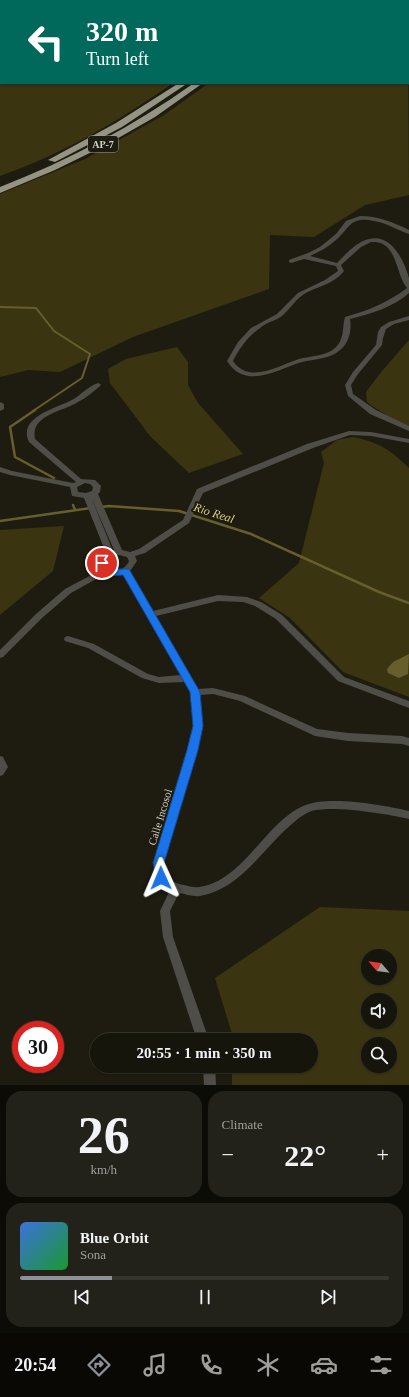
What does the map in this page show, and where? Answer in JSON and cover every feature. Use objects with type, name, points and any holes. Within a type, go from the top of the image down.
[{"type":"highway","points":[[155,103],[178,84]]},
{"type":"highway","name":"AP-7","points":[[0,181],[78,148],[155,103],[183,84]]},
{"type":"highway","name":"AP-7","points":[[0,190],[90,151],[126,132],[182,96],[197,84]]},
{"type":"highway","points":[[182,96],[201,84]]},
{"type":"street","points":[[291,261],[305,257],[324,247],[340,234],[349,222],[355,219],[366,218],[394,225],[409,232]]},
{"type":"street","points":[[305,257],[338,265],[341,271],[337,277],[300,294],[288,304],[279,315],[263,323],[246,337],[235,349],[230,361],[233,367],[242,372],[262,375],[298,361],[322,356],[337,350],[346,338],[349,326],[347,318],[406,294],[409,289],[392,247],[385,242],[373,239],[359,246],[338,265]]},
{"type":"street","points":[[409,318],[389,323],[383,328],[379,334],[379,345],[355,373],[348,384],[350,395],[373,412],[409,429]]},
{"type":"street","points":[[77,484],[32,440],[30,428],[38,419],[76,401],[98,385]]},
{"type":"street","points":[[0,404],[0,409]]},
{"type":"street","points":[[130,555],[133,561],[132,567],[126,571],[112,573],[106,570],[102,563],[106,556],[110,554],[119,552],[130,555],[142,550],[186,521],[200,491],[310,446],[349,433],[371,434],[409,441]]},
{"type":"street","points":[[0,469],[10,473],[77,484],[88,481],[95,484],[97,489],[92,499],[99,516],[110,554]]},
{"type":"street","points":[[77,484],[73,489],[75,494],[92,499]]},
{"type":"street","points":[[99,516],[119,552]]},
{"type":"street","points":[[0,655],[39,616],[68,591],[106,570]]},
{"type":"street","name":"Calle Incosol","points":[[126,571],[152,614],[195,692],[198,726],[159,863],[161,878],[165,883],[192,893],[208,891],[228,881],[290,820],[308,808],[331,805],[409,815]]},
{"type":"street","points":[[152,614],[218,598],[244,599],[258,604],[279,617],[341,679],[409,705]]},
{"type":"street","points":[[68,639],[91,646],[152,678],[159,680],[188,678]]},
{"type":"street","points":[[195,692],[213,691],[242,698],[315,732],[348,737],[402,740],[409,742]]},
{"type":"street","points":[[0,760],[3,767],[0,772]]},
{"type":"street","points":[[176,888],[165,911],[168,937],[201,1033]]},
{"type":"street","points":[[209,1073],[210,1085]]},
{"type":"shaded area","points":[[0,84],[172,84],[90,136],[47,157],[0,176]]},
{"type":"shaded area","points":[[208,84],[408,84],[409,195],[365,205],[314,237],[270,235],[269,289],[133,337],[60,372],[28,370],[0,377],[0,194],[85,159],[164,115]]},
{"type":"shaded area","points":[[409,340],[409,429],[367,402],[366,392]]},
{"type":"shaded area","points":[[177,347],[188,362],[188,385],[198,403],[243,454],[189,473],[150,436],[110,383],[108,369],[126,359]]},
{"type":"shaded area","points":[[353,437],[377,444],[396,456],[409,468],[409,697],[343,672],[290,618],[259,598],[299,563],[324,463],[321,452],[337,440]]},
{"type":"shaded area","points":[[64,526],[53,571],[0,615],[0,530]]},
{"type":"shaded area","points":[[409,654],[408,674],[399,678],[388,673],[387,669],[393,662]]},
{"type":"shaded area","points":[[320,907],[409,911],[409,1085],[232,1085],[232,1073],[318,1073],[318,1033],[232,1033],[215,978]]},
{"type":"waterway","points":[[0,307],[36,308],[54,331],[90,354],[82,378],[33,411]]},
{"type":"waterway","points":[[35,410],[10,427],[15,457],[54,478]]},
{"type":"waterway","name":"Rio Real","points":[[73,505],[75,510]]},
{"type":"waterway","name":"Rio Real","points":[[101,507],[109,506],[179,511],[251,534],[379,592],[409,603]]},
{"type":"waterway","name":"Rio Real","points":[[0,521],[91,508]]},
{"type":"route","points":[[102,563],[106,570],[112,573],[126,571],[152,614],[195,692],[198,726],[193,750],[159,863],[161,878]]}]
